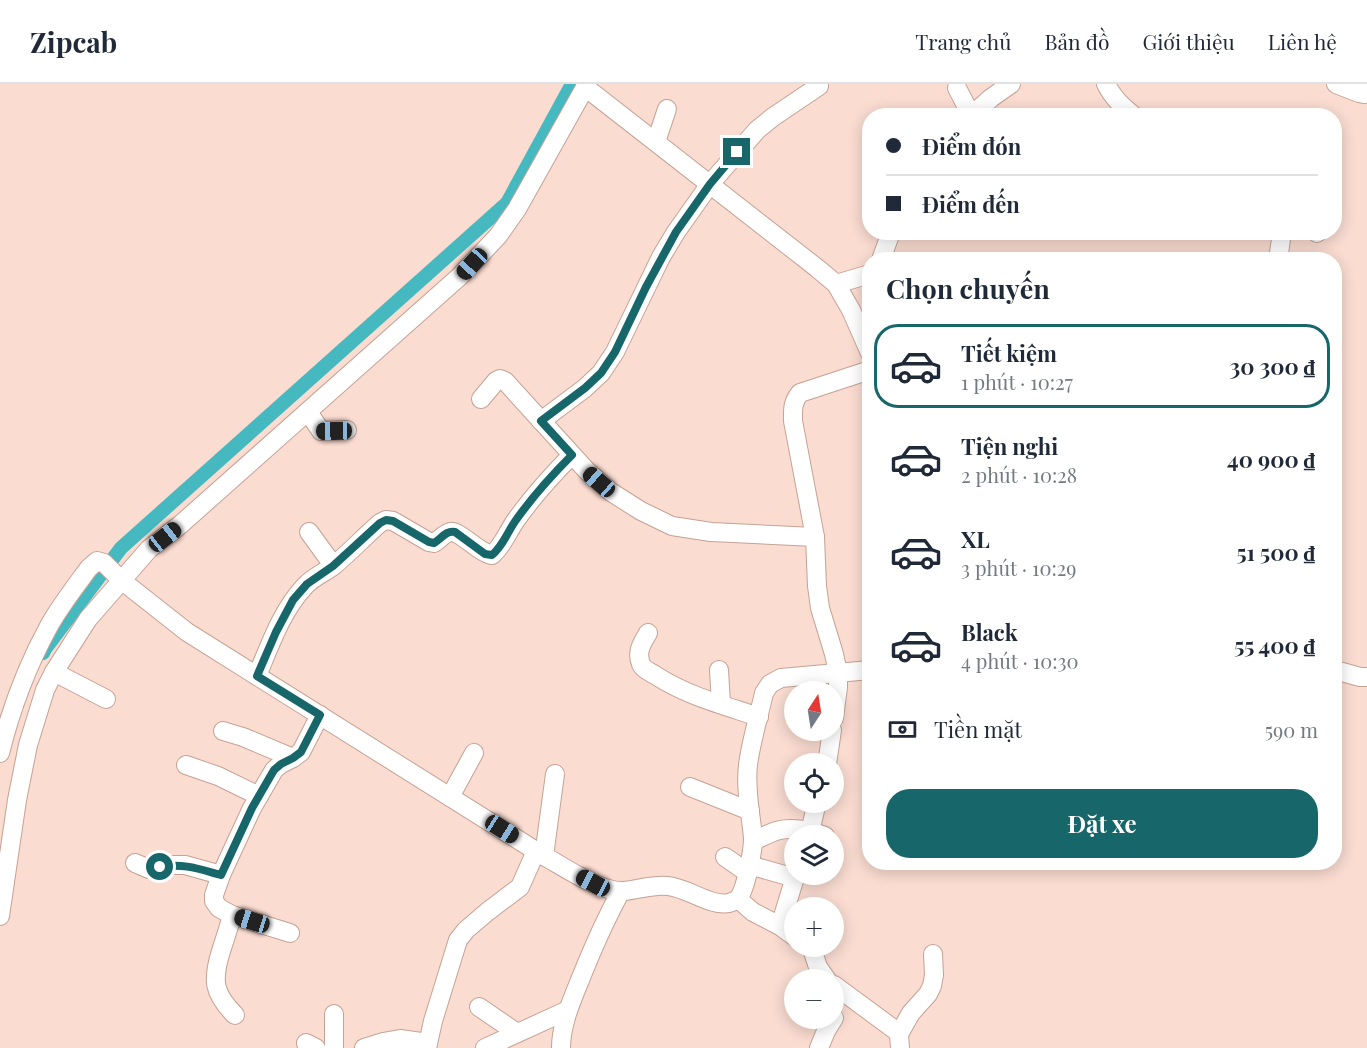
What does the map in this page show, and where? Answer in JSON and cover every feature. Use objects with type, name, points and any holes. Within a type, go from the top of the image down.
[{"type":"street","points":[[979,108],[1011,84]]},
{"type":"street","points":[[1106,84],[1124,108]]},
{"type":"street","points":[[1336,84],[1364,94],[1367,86]]},
{"type":"street","points":[[0,916],[17,800],[28,745],[45,690],[88,619],[113,572],[149,549],[180,525],[451,285],[498,236],[517,209],[586,85],[836,284],[862,335]]},
{"type":"street","points":[[541,421],[601,373],[615,352],[666,249],[710,184],[757,130],[819,86]]},
{"type":"street","points":[[957,88],[967,108]]},
{"type":"street","points":[[656,142],[667,109]]},
{"type":"street","points":[[836,284],[862,276]]},
{"type":"street","points":[[838,681],[834,654],[820,608],[815,537],[793,421],[795,400],[800,393],[862,373]]},
{"type":"street","points":[[481,399],[496,381],[500,379],[505,381],[587,471],[611,492],[641,511],[672,526],[711,532],[815,537]]},
{"type":"street","points":[[308,412],[321,431],[347,430]]},
{"type":"street","points":[[257,676],[293,600],[307,584],[333,566],[380,523],[386,520],[393,521],[434,543],[448,532],[455,532],[485,554],[492,555],[498,550],[514,522],[532,498],[572,455]]},
{"type":"street","points":[[309,532],[333,566]]},
{"type":"street","points":[[0,753],[9,718],[31,661],[50,625],[89,568],[97,561],[187,632],[540,853],[593,883],[621,891],[652,886],[682,888],[717,904],[730,903],[738,899],[749,869],[753,841],[748,766],[764,693],[770,684],[781,678],[862,671]]},
{"type":"street","points":[[648,633],[639,649],[639,660],[642,667],[679,689],[700,698],[759,717]]},
{"type":"street","points":[[719,670],[721,704]]},
{"type":"street","points":[[54,672],[106,699]]},
{"type":"street","points":[[1342,672],[1367,677]]},
{"type":"street","points":[[290,933],[232,915],[219,908],[214,901],[214,895],[221,875],[274,770],[301,752],[320,715]]},
{"type":"street","points":[[223,731],[293,758]]},
{"type":"street","points":[[450,797],[474,753]]},
{"type":"street","points":[[186,765],[218,776],[259,796]]},
{"type":"street","points":[[364,1048],[400,1039],[428,1046],[433,1020],[458,940],[487,912],[520,887],[540,853],[555,774]]},
{"type":"street","points":[[690,787],[750,811]]},
{"type":"street","points":[[753,841],[784,830]]},
{"type":"street","points":[[725,857],[749,869],[784,874]]},
{"type":"street","points":[[135,863],[148,869],[174,864],[185,865],[221,875]]},
{"type":"street","points":[[561,1048],[568,1010],[605,920],[621,891]]},
{"type":"street","points":[[738,899],[753,912],[784,930]]},
{"type":"street","points":[[232,915],[215,970],[220,997],[235,1015]]},
{"type":"street","points":[[442,932],[461,937]]},
{"type":"street","points":[[844,994],[899,1041],[911,1013],[932,986],[933,954]]},
{"type":"street","points":[[479,1007],[517,1033]]},
{"type":"street","points":[[485,1048],[568,1010]]},
{"type":"street","points":[[334,1014],[334,1048]]},
{"type":"street","points":[[819,1048],[826,1029]]},
{"type":"waterway","points":[[43,653],[121,548],[507,203],[572,84]]},
{"type":"route","points":[[160,867],[174,864],[185,865],[221,875],[252,808],[274,770],[301,752],[320,715],[257,676],[293,600],[307,584],[333,566],[386,520],[393,521],[429,542],[434,543],[448,532],[455,532],[485,554],[492,555],[498,550],[514,522],[532,498],[572,455],[541,421],[601,373],[615,352],[661,257],[676,232],[710,184],[737,152]]}]
